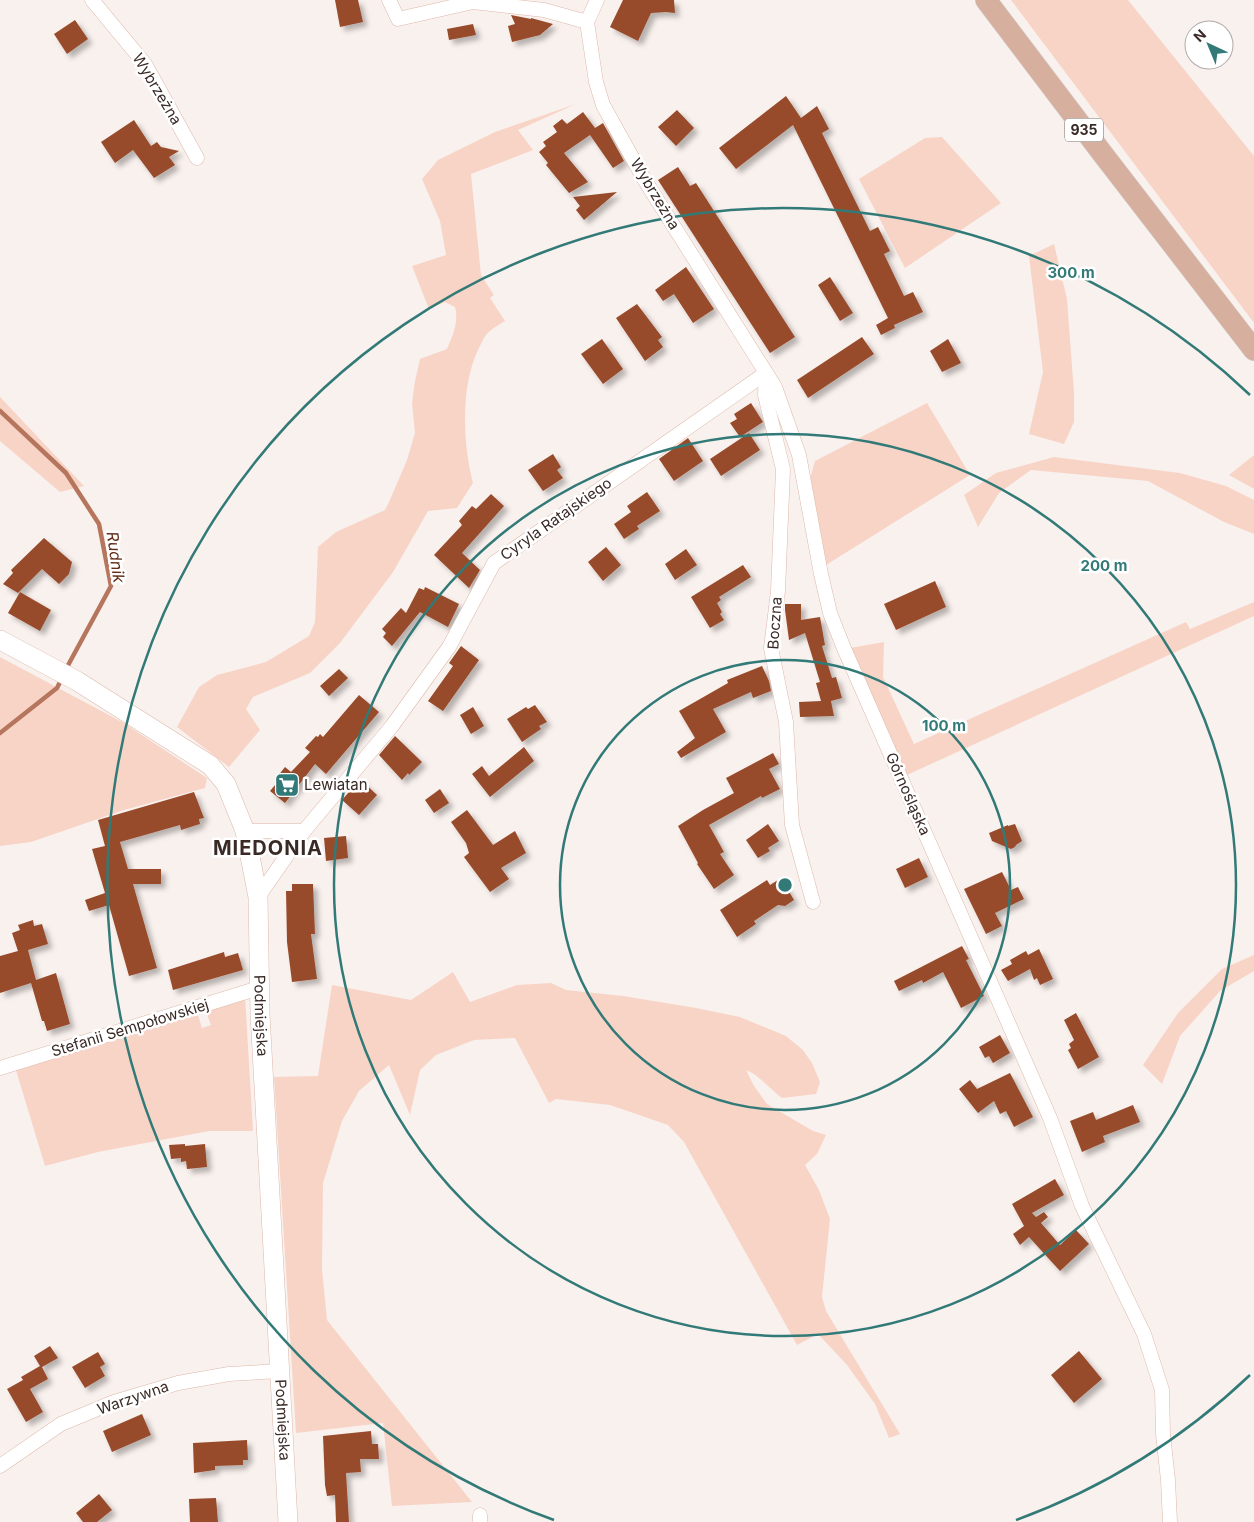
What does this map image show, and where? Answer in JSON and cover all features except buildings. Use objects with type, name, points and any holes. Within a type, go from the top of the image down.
[{"type":"main road","name":"935","points":[[986,0],[1254,350]]},
{"type":"street","name":"Wybrzeżna","points":[[92,0],[145,64],[197,158]]},
{"type":"street","points":[[389,0],[398,18],[473,2],[544,10],[587,22],[597,0]]},
{"type":"street","name":"Wybrzeżna","points":[[587,22],[596,82],[603,104],[644,178],[766,373]]},
{"type":"street","name":"Cyryla Ratajskiego","points":[[258,897],[304,831],[392,726],[449,647],[494,563],[766,373]]},
{"type":"street","name":"Boczna","points":[[766,373],[765,395],[783,469],[778,591],[771,648],[786,722],[792,825],[813,902]]},
{"type":"street","name":"Górnośląska","points":[[766,373],[775,387],[799,455],[830,613],[1050,1118],[1082,1206],[1144,1334],[1162,1390],[1163,1434],[1170,1522]]},
{"type":"street","name":"Podmiejska","points":[[0,640],[77,681],[210,765],[226,784],[245,831],[258,897],[260,988],[288,1522]]},
{"type":"street","points":[[245,831],[304,831]]},
{"type":"street","name":"Stefanii Sempołowskiej","points":[[0,1068],[260,988]]},
{"type":"street","name":"Warzywna","points":[[0,1466],[61,1424],[114,1402],[178,1383],[229,1374],[280,1371]]},
{"type":"shaded area","points":[[1011,0],[1128,0],[1254,156],[1254,323]]},
{"type":"shaded area","points":[[576,104],[518,130],[533,150],[471,174],[481,275],[494,295],[490,298],[505,321],[485,336],[475,357],[470,374],[465,411],[465,430],[473,483],[457,508],[428,511],[393,572],[340,643],[310,673],[253,697],[246,709],[260,730],[229,767],[177,727],[199,687],[217,675],[266,662],[309,636],[315,622],[318,547],[336,532],[385,510],[407,460],[415,433],[412,403],[420,359],[447,349],[453,333],[456,323],[455,307],[445,302],[429,309],[412,266],[446,255],[440,221],[422,179],[438,160],[495,132]]},
{"type":"shaded area","points":[[942,137],[1001,203],[905,268],[859,179],[925,138]]},
{"type":"shaded area","points":[[1054,244],[1067,299],[1074,393],[1074,422],[1064,444],[1029,434],[1043,372],[1029,256]]},
{"type":"shaded area","points":[[0,397],[84,486],[60,492],[0,441]]},
{"type":"shaded area","points":[[927,403],[970,475],[826,565],[810,479],[815,461]]},
{"type":"shaded area","points":[[1254,455],[1254,489],[1229,475]]},
{"type":"shaded area","points":[[1054,457],[1180,473],[1226,486],[1254,500],[1254,534],[1224,522],[1148,481],[1031,470],[999,493],[978,527],[964,495],[996,473]]},
{"type":"shaded area","points":[[1254,602],[1254,616],[907,775],[850,648],[884,642],[883,677],[914,744],[1186,622],[1190,629]]},
{"type":"shaded area","points":[[0,657],[122,722],[207,778],[205,788],[124,810],[31,842],[0,846]]},
{"type":"shaded area","points":[[1254,955],[1254,971],[1220,991],[1180,1036],[1162,1084],[1143,1065],[1178,1013],[1222,969]]},
{"type":"shaded area","points":[[453,972],[470,1002],[517,985],[551,983],[566,990],[623,996],[740,1017],[786,1036],[803,1050],[812,1063],[820,1082],[816,1094],[782,1098],[746,1070],[754,1086],[767,1104],[813,1131],[826,1135],[817,1154],[805,1165],[819,1190],[830,1219],[822,1297],[826,1311],[900,1434],[889,1438],[875,1404],[847,1365],[818,1334],[797,1345],[684,1142],[668,1125],[610,1105],[556,1099],[549,1103],[515,1038],[474,1040],[436,1055],[420,1070],[410,1115],[389,1065],[359,1091],[342,1121],[323,1183],[322,1269],[327,1320],[472,1502],[392,1506],[383,1423],[296,1433],[274,1077],[318,1076],[332,985],[411,1000]]},
{"type":"shaded area","points":[[245,996],[253,1131],[209,1131],[98,1152],[45,1166],[15,1067],[197,1012],[202,1028],[211,1025],[205,1009]]},
{"type":"waterway","name":"Rudnik","points":[[0,411],[66,473],[99,524],[111,586],[66,669]]},
{"type":"waterway","name":"Rudnik","points":[[0,733],[57,688],[62,678]]},
{"type":"place","name":"Lewiatan","points":[[287,785]]},
{"type":"district","name":"MIEDONIA","points":[[268,848]]}]
